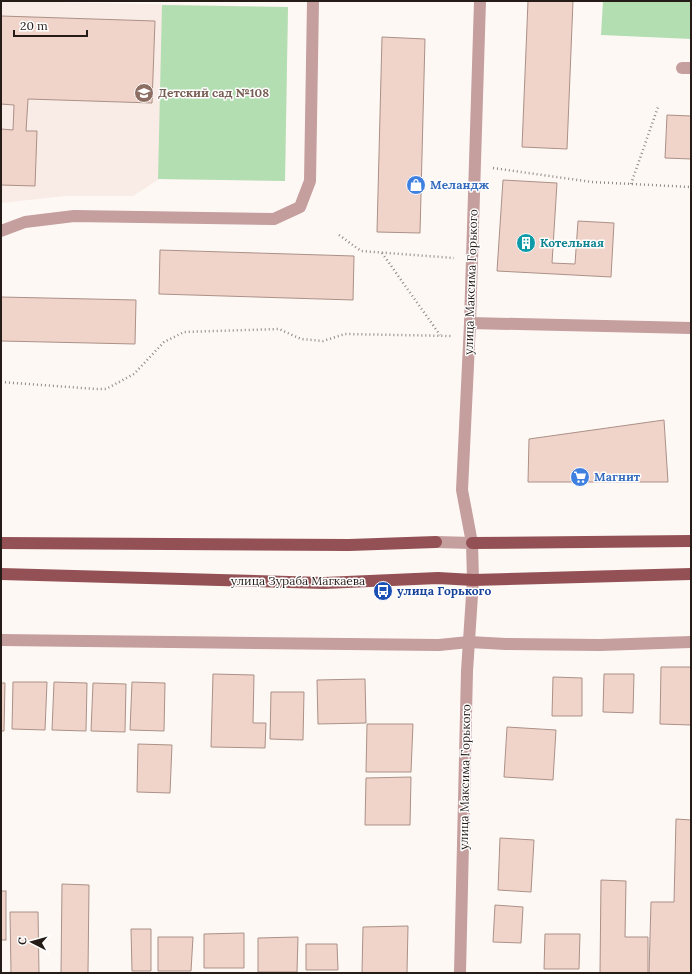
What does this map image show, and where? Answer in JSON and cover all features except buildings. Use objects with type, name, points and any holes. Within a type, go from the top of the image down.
[{"type":"main road","points":[[1,543],[349,545],[436,542]]},
{"type":"main road","points":[[472,543],[691,542]]},
{"type":"main road","name":"улица Зураба Магкаева","points":[[1,574],[324,583],[438,578],[473,580],[691,574]]},
{"type":"street","points":[[1,231],[25,222],[74,216],[274,219],[300,207],[310,182],[313,1]]},
{"type":"street","name":"улица Максима Горького","points":[[460,973],[469,642],[473,580],[472,543],[462,490],[470,323],[480,1]]},
{"type":"street","points":[[470,323],[691,328]]},
{"type":"street","points":[[436,542],[472,543]]},
{"type":"street","points":[[1,640],[431,644],[469,642],[592,645],[691,642]]},
{"type":"path","points":[[631,184],[658,107]]},
{"type":"path","points":[[488,168],[592,182],[691,187]]},
{"type":"path","points":[[339,236],[361,251],[461,258]]},
{"type":"path","points":[[382,252],[441,336]]},
{"type":"path","points":[[1,382],[96,390],[106,389],[134,374],[164,342],[184,332],[279,329],[301,339],[322,341],[345,334],[456,336]]},
{"type":"shaded area","name":"Детский сад №108","points":[[1,1],[288,7],[285,181],[159,179],[133,196],[65,196],[1,203]]},
{"type":"green space","points":[[603,1],[691,1],[691,39],[601,35]]},
{"type":"green space","points":[[162,5],[288,7],[285,181],[158,179]]},
{"type":"place","name":"Детский сад №108","points":[[144,93]]},
{"type":"place","name":"Меландж","points":[[416,185]]},
{"type":"place","name":"Котельная","points":[[526,243]]},
{"type":"place","name":"Магнит","points":[[580,477]]},
{"type":"place","name":"улица Горького","points":[[383,591]]}]
